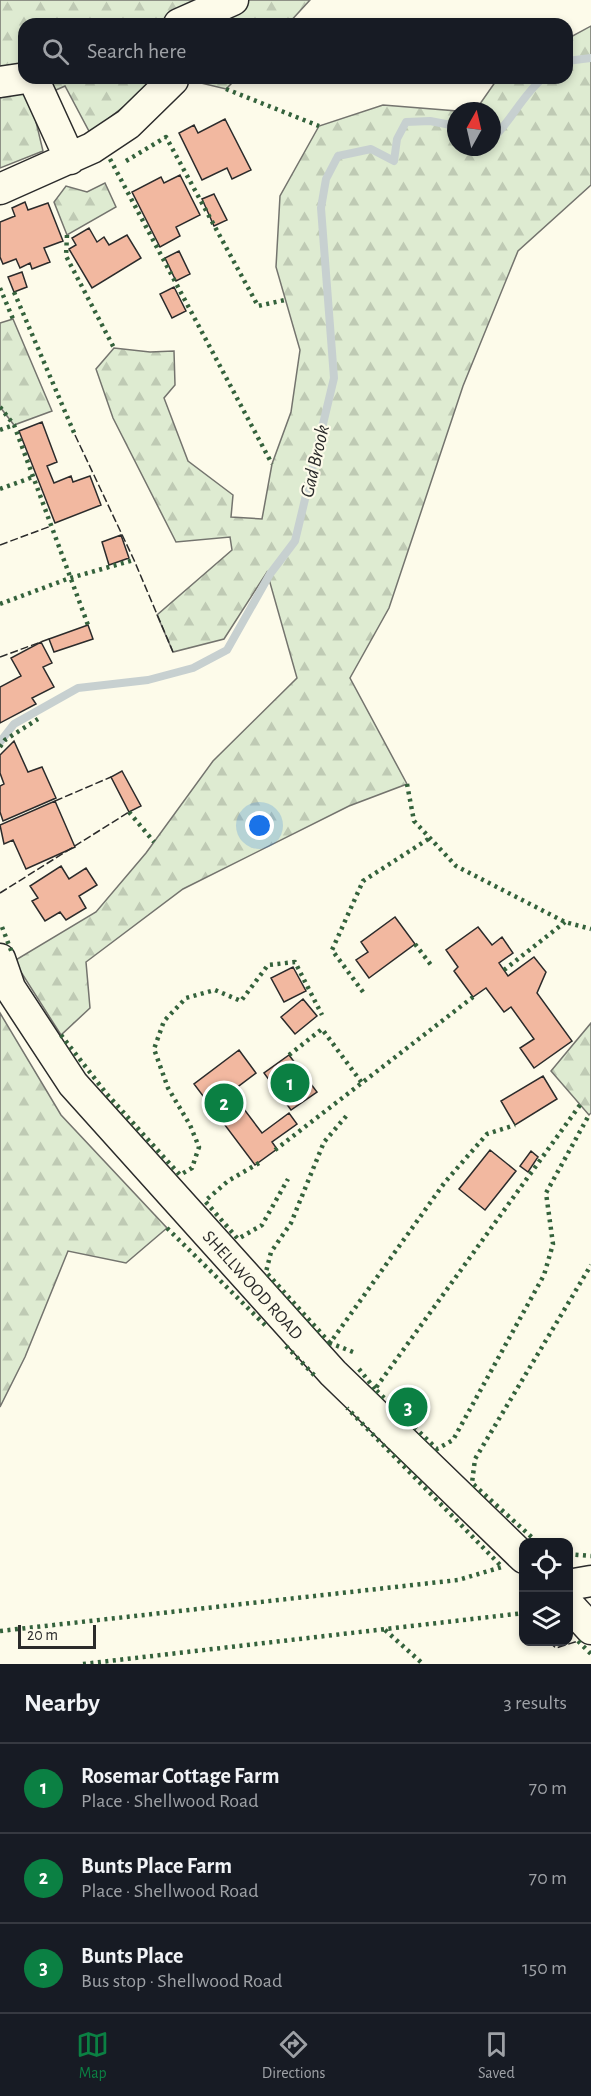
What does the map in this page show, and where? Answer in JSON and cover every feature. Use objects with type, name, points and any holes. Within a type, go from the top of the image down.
[{"type":"street","points":[[192,18],[233,0]]},
{"type":"street","points":[[0,82],[18,79]]},
{"type":"street","points":[[36,84],[70,159]]},
{"type":"street","points":[[0,189],[92,148],[128,124],[169,84]]},
{"type":"street","name":"SHELLWOOD ROAD","points":[[0,959],[10,988],[73,1084],[333,1373],[519,1553]]},
{"type":"street","points":[[573,1583],[591,1581]]},
{"type":"street","points":[[573,1609],[591,1629]]},
{"type":"green space","points":[[0,0],[310,0],[294,18],[18,18],[18,84],[152,84],[90,133],[65,86],[31,101],[43,151],[0,168]]},
{"type":"green space","points":[[591,26],[591,185],[518,251],[463,386],[389,608],[350,678],[407,784],[349,806],[183,889],[86,962],[90,1008],[61,1035],[14,961],[96,912],[146,853],[213,761],[297,678],[267,572],[224,639],[173,652],[157,615],[232,550],[230,537],[176,542],[113,418],[96,369],[114,348],[150,352],[174,351],[175,385],[164,398],[188,461],[233,495],[231,517],[262,519],[272,464],[291,412],[300,350],[276,267],[280,196],[319,126],[383,105],[447,110],[447,156],[501,156],[501,102],[481,102],[494,84],[573,84],[573,36]]},
{"type":"green space","points":[[205,84],[231,84],[226,89]]},
{"type":"green space","points":[[105,183],[116,207],[67,235],[54,202],[66,186],[87,192]]},
{"type":"green space","points":[[13,319],[52,411],[14,425],[0,407],[0,323]]},
{"type":"green space","points":[[0,1013],[61,1115],[167,1228],[126,1263],[68,1251],[25,1357],[0,1407]]},
{"type":"green space","points":[[591,1023],[591,1113],[589,1115],[551,1071]]},
{"type":"building","points":[[225,119],[251,170],[232,179],[227,168],[202,180],[179,133],[194,125],[198,133]]},
{"type":"building","points":[[180,175],[200,215],[176,227],[180,236],[160,247],[132,192],[161,177],[164,183]]},
{"type":"building","points":[[214,194],[227,220],[214,226],[202,199]]},
{"type":"building","points":[[25,202],[28,210],[48,203],[63,241],[44,248],[50,262],[32,269],[30,263],[20,268],[16,259],[3,264],[0,257],[0,222],[15,216],[12,208]]},
{"type":"building","points":[[89,228],[97,242],[104,237],[109,245],[127,235],[141,258],[92,288],[69,249],[76,245],[72,238]]},
{"type":"building","points":[[179,251],[190,274],[176,281],[165,258]]},
{"type":"building","points":[[22,272],[27,287],[14,292],[8,277]]},
{"type":"building","points":[[174,287],[186,311],[172,318],[160,294]]},
{"type":"building","points":[[42,422],[57,462],[47,466],[54,483],[71,476],[73,482],[90,476],[101,505],[55,523],[19,431]]},
{"type":"building","points":[[121,535],[129,558],[109,565],[102,542]]},
{"type":"building","points":[[88,625],[93,639],[54,652],[49,639]]},
{"type":"building","points":[[41,642],[52,663],[43,667],[54,687],[32,698],[36,704],[0,723],[0,687],[21,676],[11,658]]},
{"type":"building","points":[[14,741],[28,772],[42,767],[56,798],[3,821],[0,812],[0,786],[4,784],[0,773],[0,755]]},
{"type":"building","points":[[122,771],[141,806],[129,812],[111,777]]},
{"type":"building","points":[[55,801],[75,847],[26,869],[13,840],[4,844],[0,825]]},
{"type":"building","points":[[61,866],[69,879],[86,868],[97,885],[79,896],[86,908],[66,920],[60,912],[45,921],[32,901],[38,898],[30,886]]},
{"type":"building","points":[[395,917],[415,944],[369,978],[356,960],[368,952],[361,942]]},
{"type":"building","points":[[478,927],[492,945],[502,937],[513,953],[499,963],[508,976],[534,957],[546,972],[537,993],[572,1041],[534,1068],[520,1048],[534,1039],[511,1007],[504,1012],[486,988],[473,997],[454,971],[458,967],[446,950]]},
{"type":"building","points":[[293,967],[306,991],[284,1002],[271,978]]},
{"type":"building","points":[[303,999],[317,1016],[295,1034],[281,1017]]},
{"type":"building","points":[[239,1050],[256,1073],[231,1092],[262,1133],[289,1113],[297,1124],[272,1142],[277,1149],[255,1165],[194,1084]]},
{"type":"building","points":[[289,1055],[317,1092],[291,1110],[264,1073]]},
{"type":"building","points":[[543,1076],[557,1099],[515,1125],[501,1101]]},
{"type":"building","points":[[490,1150],[516,1171],[485,1210],[459,1189]]},
{"type":"building","points":[[531,1151],[538,1157],[528,1172],[520,1166]]},
{"type":"waterway","name":"Gad Brook","points":[[573,60],[591,58]]},
{"type":"waterway","name":"Gad Brook","points":[[501,129],[537,84]]},
{"type":"waterway","name":"Gad Brook","points":[[0,742],[14,724],[78,688],[148,680],[193,668],[227,650],[270,574],[295,541],[334,378],[321,208],[326,179],[338,156],[371,149],[394,161],[397,139],[406,122],[430,121],[447,124]]},
{"type":"hedge","points":[[226,89],[319,126]]},
{"type":"hedge","points":[[126,161],[166,137],[258,306],[285,300]]},
{"type":"hedge","points":[[110,159],[272,464]]},
{"type":"hedge","points":[[67,235],[66,256],[114,348]]},
{"type":"hedge","points":[[0,288],[13,319]]},
{"type":"hedge","points":[[14,292],[75,435]]},
{"type":"hedge","points":[[0,407],[14,425],[88,625]]},
{"type":"hedge","points":[[0,430],[14,425]]},
{"type":"hedge","points":[[0,489],[33,477]]},
{"type":"hedge","points":[[0,604],[70,578],[134,560]]},
{"type":"hedge","points":[[0,747],[5,740],[38,719]]},
{"type":"hedge","points":[[407,784],[414,821],[456,866],[565,922],[591,929]]},
{"type":"hedge","points":[[129,812],[154,842]]},
{"type":"hedge","points":[[363,992],[332,950],[363,881],[430,838]]},
{"type":"hedge","points":[[504,970],[565,922]]},
{"type":"hedge","points":[[2,927],[12,953]]},
{"type":"hedge","points":[[415,944],[431,965]]},
{"type":"hedge","points":[[61,1035],[106,1093],[180,1175],[192,1168],[199,1147],[190,1125],[168,1088],[154,1049],[164,1021],[186,998],[215,990],[241,1001],[268,965],[295,962],[322,1015]]},
{"type":"hedge","points":[[275,1150],[473,997]]},
{"type":"hedge","points":[[289,1055],[322,1029],[362,1083]]},
{"type":"hedge","points":[[580,1105],[375,1389],[437,1449],[453,1440],[544,1275],[553,1244],[546,1193],[589,1115]]},
{"type":"hedge","points":[[330,1343],[266,1272],[271,1252],[291,1223],[324,1142],[348,1114]]},
{"type":"hedge","points":[[353,1352],[330,1343],[445,1182],[487,1134],[515,1125]]},
{"type":"hedge","points":[[259,1163],[228,1181],[205,1201],[238,1239],[262,1225],[288,1179]]},
{"type":"hedge","points":[[167,1228],[268,1328]]},
{"type":"hedge","points":[[533,1538],[472,1483],[475,1459],[591,1265]]},
{"type":"hedge","points":[[286,1346],[315,1376]]},
{"type":"hedge","points":[[359,1369],[375,1389]]},
{"type":"hedge","points":[[0,1631],[458,1580],[502,1567],[347,1408]]},
{"type":"hedge","points":[[573,1554],[591,1556]]},
{"type":"hedge","points":[[83,1664],[519,1614]]},
{"type":"hedge","points":[[385,1630],[423,1664]]},
{"type":"hedge","points":[[578,1641],[591,1654]]},
{"type":"fence","points":[[75,435],[134,560],[173,652]]},
{"type":"fence","points":[[0,545],[51,526]]},
{"type":"fence","points":[[0,657],[49,639]]},
{"type":"fence","points":[[55,801],[111,777]]},
{"type":"fence","points":[[0,893],[129,812]]},
{"type":"fence","points":[[573,1643],[578,1641]]},
{"type":"fence","points":[[554,1646],[556,1648],[562,1646]]},
{"type":"place","name":"Rosemar Cottage Farm","points":[[290,1083]]},
{"type":"place","name":"Bunts Place Farm","points":[[224,1103]]},
{"type":"place","name":"Bunts Place","points":[[408,1407]]}]
